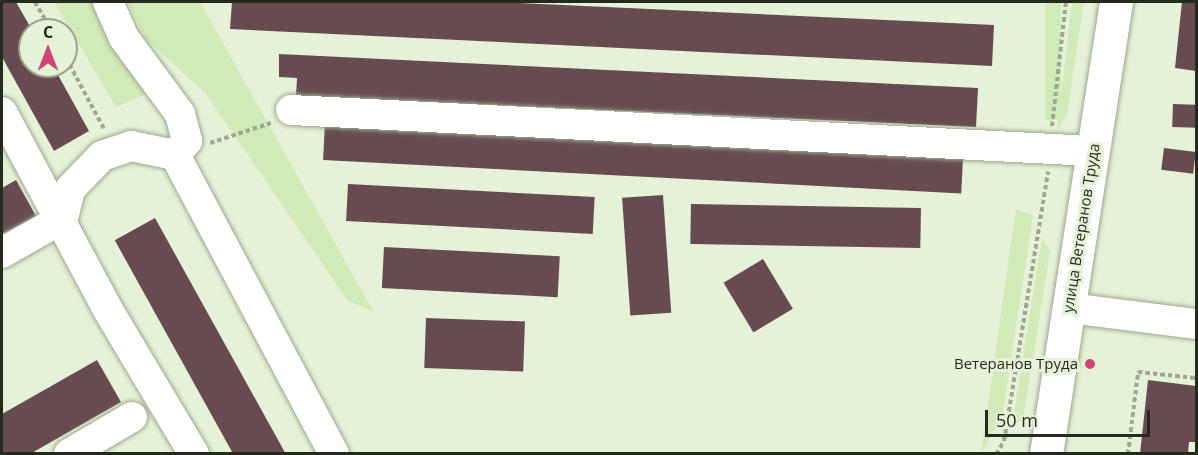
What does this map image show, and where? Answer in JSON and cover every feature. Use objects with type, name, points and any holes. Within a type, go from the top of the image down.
[{"type":"main road","name":"улица Ветеранов Труда","points":[[1046,453],[1069,308],[1063,156],[1116,2]]},
{"type":"street","points":[[108,2],[124,38],[180,114],[187,141],[175,155]]},
{"type":"street","points":[[291,110],[1063,156]]},
{"type":"street","points":[[2,112],[63,218],[108,310],[194,453]]},
{"type":"street","points":[[2,253],[63,218],[78,176],[116,150],[146,146],[175,155],[334,453]]},
{"type":"street","points":[[1069,308],[1197,324]]},
{"type":"street","points":[[69,453],[132,417]]},
{"type":"path","points":[[35,2],[44,18]]},
{"type":"path","points":[[996,453],[1004,441],[1063,156],[1066,2]]},
{"type":"path","points":[[77,78],[116,150]]},
{"type":"path","points":[[175,155],[280,119],[291,110]]},
{"type":"path","points":[[1128,453],[1138,372],[1197,378]]},
{"type":"green space","points":[[54,2],[98,2],[146,94],[116,107],[78,43],[78,18],[63,18]]},
{"type":"green space","points":[[128,2],[200,2],[373,311],[348,301],[206,94],[145,38]]},
{"type":"green space","points":[[1045,2],[1061,2],[1061,120],[1045,120]]},
{"type":"green space","points":[[1072,2],[1084,2],[1067,114],[1057,130]]},
{"type":"green space","points":[[1016,209],[1033,216],[1002,417],[981,453]]},
{"type":"green space","points":[[1042,238],[1050,252],[1023,419],[1012,426]]},
{"type":"building","points":[[2,2],[16,2],[25,18],[18,18],[18,78],[60,78],[89,131],[54,151],[2,57]]},
{"type":"building","points":[[232,2],[499,2],[994,25],[992,66],[230,29]]},
{"type":"building","points":[[1182,2],[1196,2],[1196,71],[1175,68]]},
{"type":"building","points":[[279,54],[978,88],[976,127],[296,96],[297,78],[279,77]]},
{"type":"building","points":[[1173,104],[1196,105],[1195,128],[1172,127]]},
{"type":"building","points":[[325,123],[963,156],[961,193],[323,160]]},
{"type":"building","points":[[1164,148],[1196,152],[1193,174],[1161,170]]},
{"type":"building","points":[[16,180],[36,216],[2,234],[2,188]]},
{"type":"building","points":[[348,184],[595,197],[593,234],[346,221]]},
{"type":"building","points":[[663,195],[671,313],[630,316],[622,198]]},
{"type":"building","points":[[691,204],[921,208],[920,248],[690,244]]},
{"type":"building","points":[[155,218],[285,453],[233,454],[115,240]]},
{"type":"building","points":[[384,247],[560,256],[558,297],[382,288]]},
{"type":"building","points":[[763,259],[793,309],[753,332],[724,283]]},
{"type":"building","points":[[426,318],[525,321],[523,371],[424,368]]},
{"type":"building","points":[[97,360],[121,402],[30,454],[2,454],[2,414]]},
{"type":"building","points":[[1148,380],[1196,386],[1196,442],[1189,442],[1188,454],[1140,454]]},
{"type":"place","name":"Ветеранов Труда","points":[[1090,364]]}]
